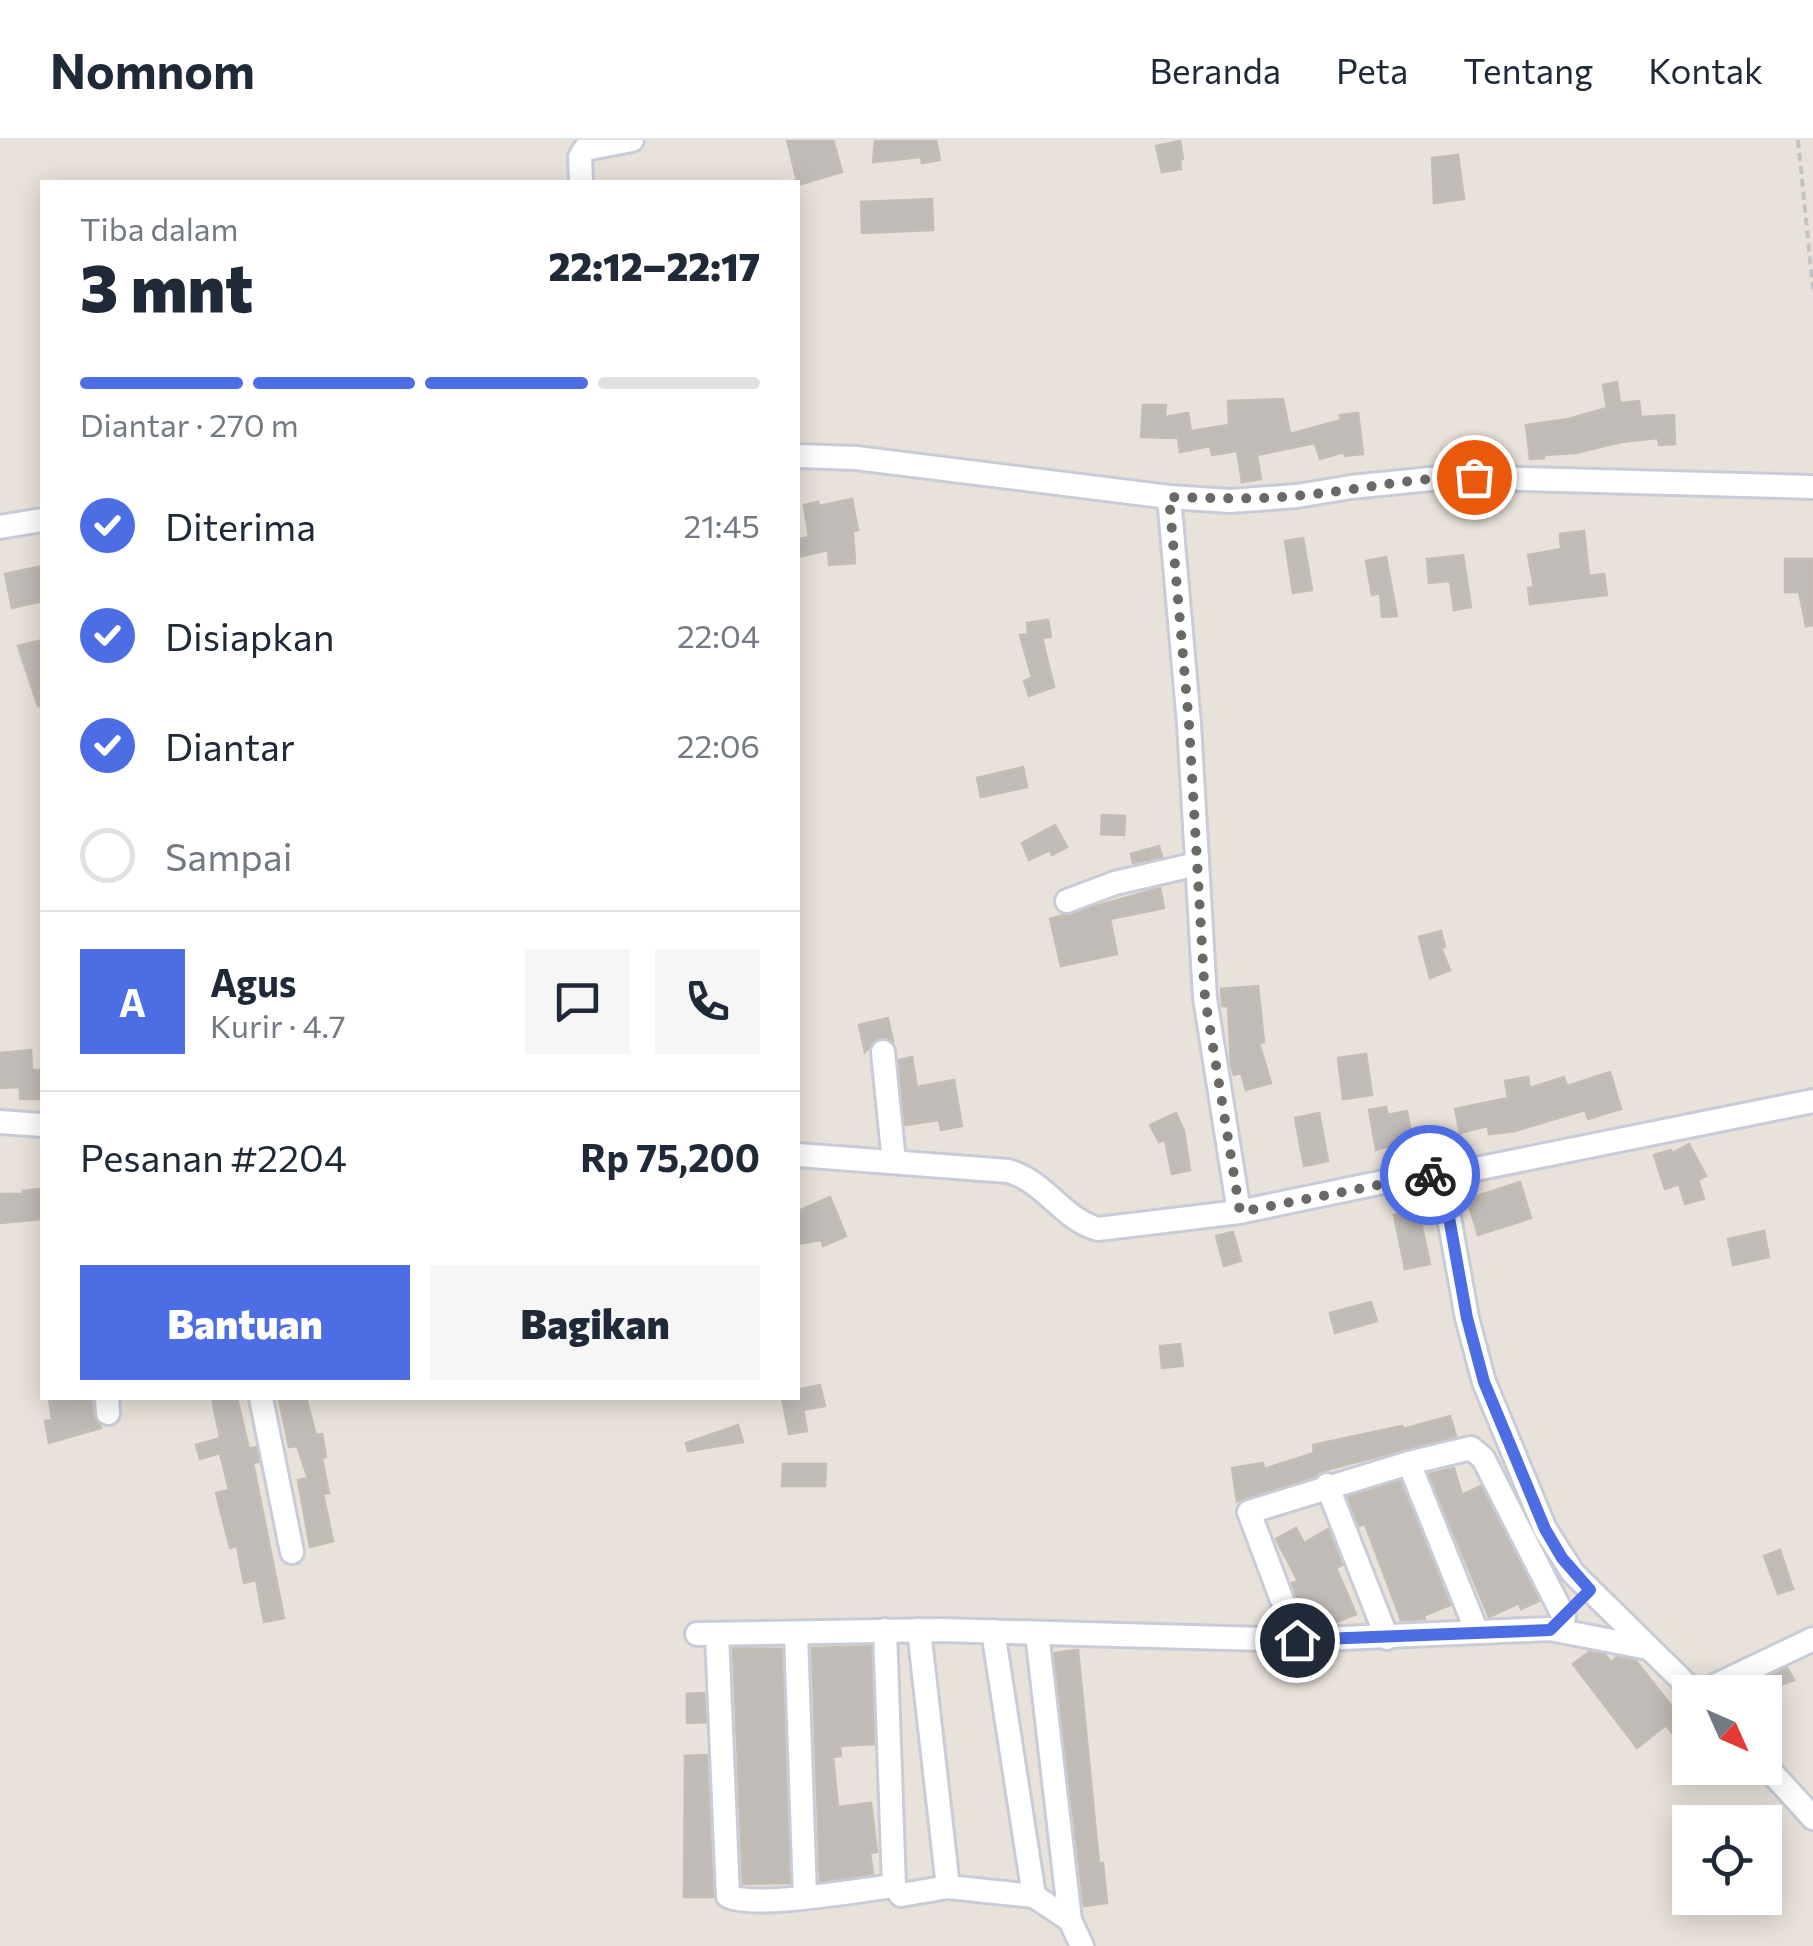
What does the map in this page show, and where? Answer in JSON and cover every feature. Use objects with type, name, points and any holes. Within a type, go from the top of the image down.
[{"type":"street","points":[[581,180],[580,157],[585,150],[632,140]]},
{"type":"street","points":[[800,456],[856,458],[1230,501],[1450,477],[1813,487]]},
{"type":"street","points":[[1169,497],[1189,724],[1205,998],[1240,1212]]},
{"type":"street","points":[[0,527],[40,520]]},
{"type":"street","points":[[1067,901],[1116,883],[1197,864]]},
{"type":"street","points":[[883,1052],[894,1162]]},
{"type":"street","points":[[800,1154],[1008,1170],[1024,1175],[1081,1224],[1098,1229],[1240,1212],[1422,1174],[1436,1177],[1813,1101]]},
{"type":"street","points":[[0,1122],[40,1124]]},
{"type":"street","points":[[1436,1177],[1443,1184],[1467,1318],[1484,1382],[1545,1529],[1562,1558],[1590,1590],[1676,1675]]},
{"type":"street","points":[[262,1400],[292,1552]]},
{"type":"street","points":[[1297,1640],[1249,1513],[1327,1486],[1470,1448],[1480,1453],[1556,1623]]},
{"type":"street","points":[[1408,1463],[1477,1632]]},
{"type":"street","points":[[1327,1486],[1387,1638]]},
{"type":"street","points":[[1556,1623],[1590,1590]]},
{"type":"street","points":[[894,1886],[756,1900],[728,1897],[707,1634],[920,1630],[1297,1640],[1387,1638],[1556,1623],[1648,1648]]},
{"type":"street","points":[[886,1630],[894,1886],[901,1894],[948,1887],[1034,1896],[1070,1920]]},
{"type":"street","points":[[920,1630],[948,1887]]},
{"type":"street","points":[[992,1632],[1034,1896]]},
{"type":"street","points":[[1037,1632],[1070,1920],[1082,1946]]},
{"type":"street","points":[[796,1634],[806,1896]]},
{"type":"street","points":[[1737,1675],[1813,1638]]},
{"type":"street","points":[[1782,1784],[1813,1818]]},
{"type":"path","points":[[1798,140],[1813,289]]},
{"type":"building","points":[[787,140],[833,140],[842,172],[800,184]]},
{"type":"building","points":[[875,140],[936,140],[940,160],[922,163],[921,157],[873,162]]},
{"type":"building","points":[[1180,141],[1181,169],[1162,172],[1156,146]]},
{"type":"building","points":[[1458,155],[1464,199],[1434,203],[1432,158]]},
{"type":"building","points":[[932,199],[933,230],[862,233],[861,202]]},
{"type":"building","points":[[1617,382],[1620,403],[1639,401],[1641,417],[1674,415],[1675,444],[1659,445],[1658,438],[1530,459],[1526,425],[1607,408],[1603,385]]},
{"type":"building","points":[[1283,399],[1290,434],[1341,420],[1340,415],[1358,413],[1363,454],[1345,456],[1344,452],[1320,459],[1315,443],[1257,455],[1261,479],[1242,482],[1237,451],[1212,455],[1210,446],[1180,452],[1178,438],[1141,437],[1143,405],[1166,405],[1165,417],[1188,413],[1191,431],[1229,425],[1228,401]]},
{"type":"building","points":[[852,499],[858,530],[853,531],[855,563],[829,565],[828,550],[800,557],[800,539],[809,537],[804,505],[818,502],[819,506]]},
{"type":"building","points":[[1584,531],[1589,576],[1604,574],[1607,595],[1530,604],[1528,588],[1534,587],[1528,555],[1561,549],[1560,534]]},
{"type":"building","points":[[1303,538],[1312,590],[1293,593],[1285,541]]},
{"type":"building","points":[[1463,555],[1471,607],[1454,610],[1450,581],[1429,583],[1427,559]]},
{"type":"building","points":[[1386,557],[1397,616],[1382,617],[1380,593],[1372,595],[1366,561]]},
{"type":"building","points":[[1785,559],[1813,559],[1813,625],[1806,626],[1799,592],[1785,592]]},
{"type":"building","points":[[40,566],[40,601],[12,608],[5,574]]},
{"type":"building","points":[[1048,620],[1051,637],[1042,638],[1054,687],[1029,696],[1024,681],[1032,678],[1020,635],[1028,634],[1027,623]]},
{"type":"building","points":[[40,640],[40,706],[38,706],[18,646]]},
{"type":"building","points":[[1023,767],[1027,787],[981,797],[977,778]]},
{"type":"building","points":[[1102,815],[1125,816],[1124,835],[1101,834]]},
{"type":"building","points":[[1055,825],[1067,847],[1029,860],[1022,843]]},
{"type":"building","points":[[1159,846],[1162,857],[1133,863],[1131,854]]},
{"type":"building","points":[[1160,888],[1164,908],[1110,919],[1117,954],[1061,966],[1050,919]]},
{"type":"building","points":[[1441,931],[1445,947],[1441,948],[1450,970],[1430,978],[1419,937]]},
{"type":"building","points":[[1258,986],[1264,1042],[1259,1043],[1271,1083],[1246,1090],[1241,1073],[1234,1075],[1231,1065],[1228,1006],[1222,1006],[1221,989]]},
{"type":"building","points":[[888,1018],[893,1041],[881,1037],[865,1052],[859,1025]]},
{"type":"building","points":[[31,1050],[32,1070],[40,1070],[40,1099],[20,1099],[20,1087],[0,1088],[0,1053]]},
{"type":"building","points":[[1366,1054],[1372,1095],[1343,1099],[1338,1058]]},
{"type":"building","points":[[912,1057],[917,1087],[954,1080],[962,1126],[941,1130],[939,1120],[905,1125],[899,1060]]},
{"type":"building","points":[[1610,1072],[1621,1109],[1588,1119],[1585,1110],[1515,1131],[1489,1134],[1488,1126],[1460,1133],[1455,1109],[1508,1098],[1505,1081],[1528,1077],[1530,1088],[1564,1077],[1567,1086]]},
{"type":"building","points":[[1386,1107],[1388,1115],[1407,1111],[1412,1140],[1376,1150],[1369,1110]]},
{"type":"building","points":[[1176,1113],[1184,1131],[1190,1170],[1172,1174],[1165,1140],[1159,1142],[1150,1125]]},
{"type":"building","points":[[1319,1113],[1328,1161],[1304,1166],[1295,1118]]},
{"type":"building","points":[[1689,1144],[1706,1176],[1698,1180],[1704,1199],[1685,1204],[1679,1184],[1665,1189],[1654,1155],[1671,1150],[1672,1153]]},
{"type":"building","points":[[1520,1182],[1531,1218],[1478,1235],[1467,1199]]},
{"type":"building","points":[[40,1189],[40,1219],[0,1223],[0,1194]]},
{"type":"building","points":[[830,1197],[846,1236],[823,1246],[821,1240],[800,1244],[800,1210]]},
{"type":"building","points":[[1418,1209],[1430,1264],[1405,1269],[1394,1215]]},
{"type":"building","points":[[1764,1231],[1769,1257],[1733,1265],[1728,1239]]},
{"type":"building","points":[[1233,1232],[1241,1261],[1224,1266],[1216,1236]]},
{"type":"building","points":[[1371,1302],[1377,1321],[1335,1333],[1330,1313]]},
{"type":"building","points":[[1180,1344],[1183,1366],[1162,1368],[1160,1346]]},
{"type":"building","points":[[820,1385],[825,1406],[803,1410],[807,1431],[789,1434],[782,1400],[800,1400],[800,1390]]},
{"type":"building","points":[[49,1400],[91,1400],[93,1415],[101,1428],[49,1443],[45,1421],[52,1420]]},
{"type":"building","points":[[212,1400],[237,1400],[249,1449],[256,1447],[259,1462],[253,1463],[284,1618],[264,1622],[256,1580],[244,1583],[237,1546],[230,1548],[216,1493],[229,1490],[220,1453],[200,1459],[196,1445],[220,1438]]},
{"type":"building","points":[[279,1400],[307,1400],[316,1435],[322,1434],[329,1493],[323,1494],[333,1541],[310,1547],[298,1480],[308,1478],[297,1446],[289,1447]]},
{"type":"building","points":[[1450,1416],[1456,1436],[1322,1471],[1237,1501],[1232,1468],[1263,1463],[1264,1469],[1314,1453],[1313,1445]]},
{"type":"building","points":[[738,1425],[743,1442],[688,1451],[686,1443]]},
{"type":"building","points":[[783,1464],[826,1464],[825,1486],[782,1486]]},
{"type":"building","points":[[1454,1468],[1462,1495],[1481,1486],[1539,1601],[1521,1609],[1519,1603],[1489,1617],[1429,1474]]},
{"type":"building","points":[[1400,1481],[1450,1605],[1423,1616],[1425,1619],[1401,1620],[1365,1524],[1359,1526],[1348,1497]]},
{"type":"building","points":[[1296,1528],[1304,1543],[1328,1529],[1342,1565],[1336,1568],[1356,1614],[1334,1623],[1329,1611],[1306,1621],[1292,1583],[1298,1581],[1276,1539]]},
{"type":"building","points":[[1780,1550],[1793,1589],[1778,1594],[1764,1556]]},
{"type":"building","points":[[871,1646],[874,1744],[840,1746],[841,1756],[833,1757],[838,1807],[871,1803],[877,1852],[870,1853],[873,1874],[820,1881],[812,1648]]},
{"type":"building","points":[[733,1648],[782,1649],[790,1883],[743,1884]]},
{"type":"building","points":[[1078,1650],[1099,1863],[1103,1863],[1107,1903],[1084,1906],[1054,1653]]},
{"type":"building","points":[[1589,1652],[1605,1655],[1611,1662],[1617,1657],[1636,1661],[1672,1706],[1672,1733],[1666,1725],[1637,1748],[1573,1664]]},
{"type":"building","points":[[1787,1668],[1794,1680],[1782,1684],[1782,1675],[1773,1675]]},
{"type":"building","points":[[704,1693],[706,1722],[687,1723],[687,1694]]},
{"type":"building","points":[[707,1755],[713,1897],[684,1897],[685,1756]]},
{"type":"way so far","points":[[1430,1175],[1240,1212],[1205,998],[1189,724],[1169,497],[1230,501],[1406,480],[1474,477]]},
{"type":"route","points":[[1297,1640],[1550,1630],[1590,1590],[1562,1558],[1545,1529],[1484,1382],[1467,1318],[1443,1184],[1430,1175]]}]
